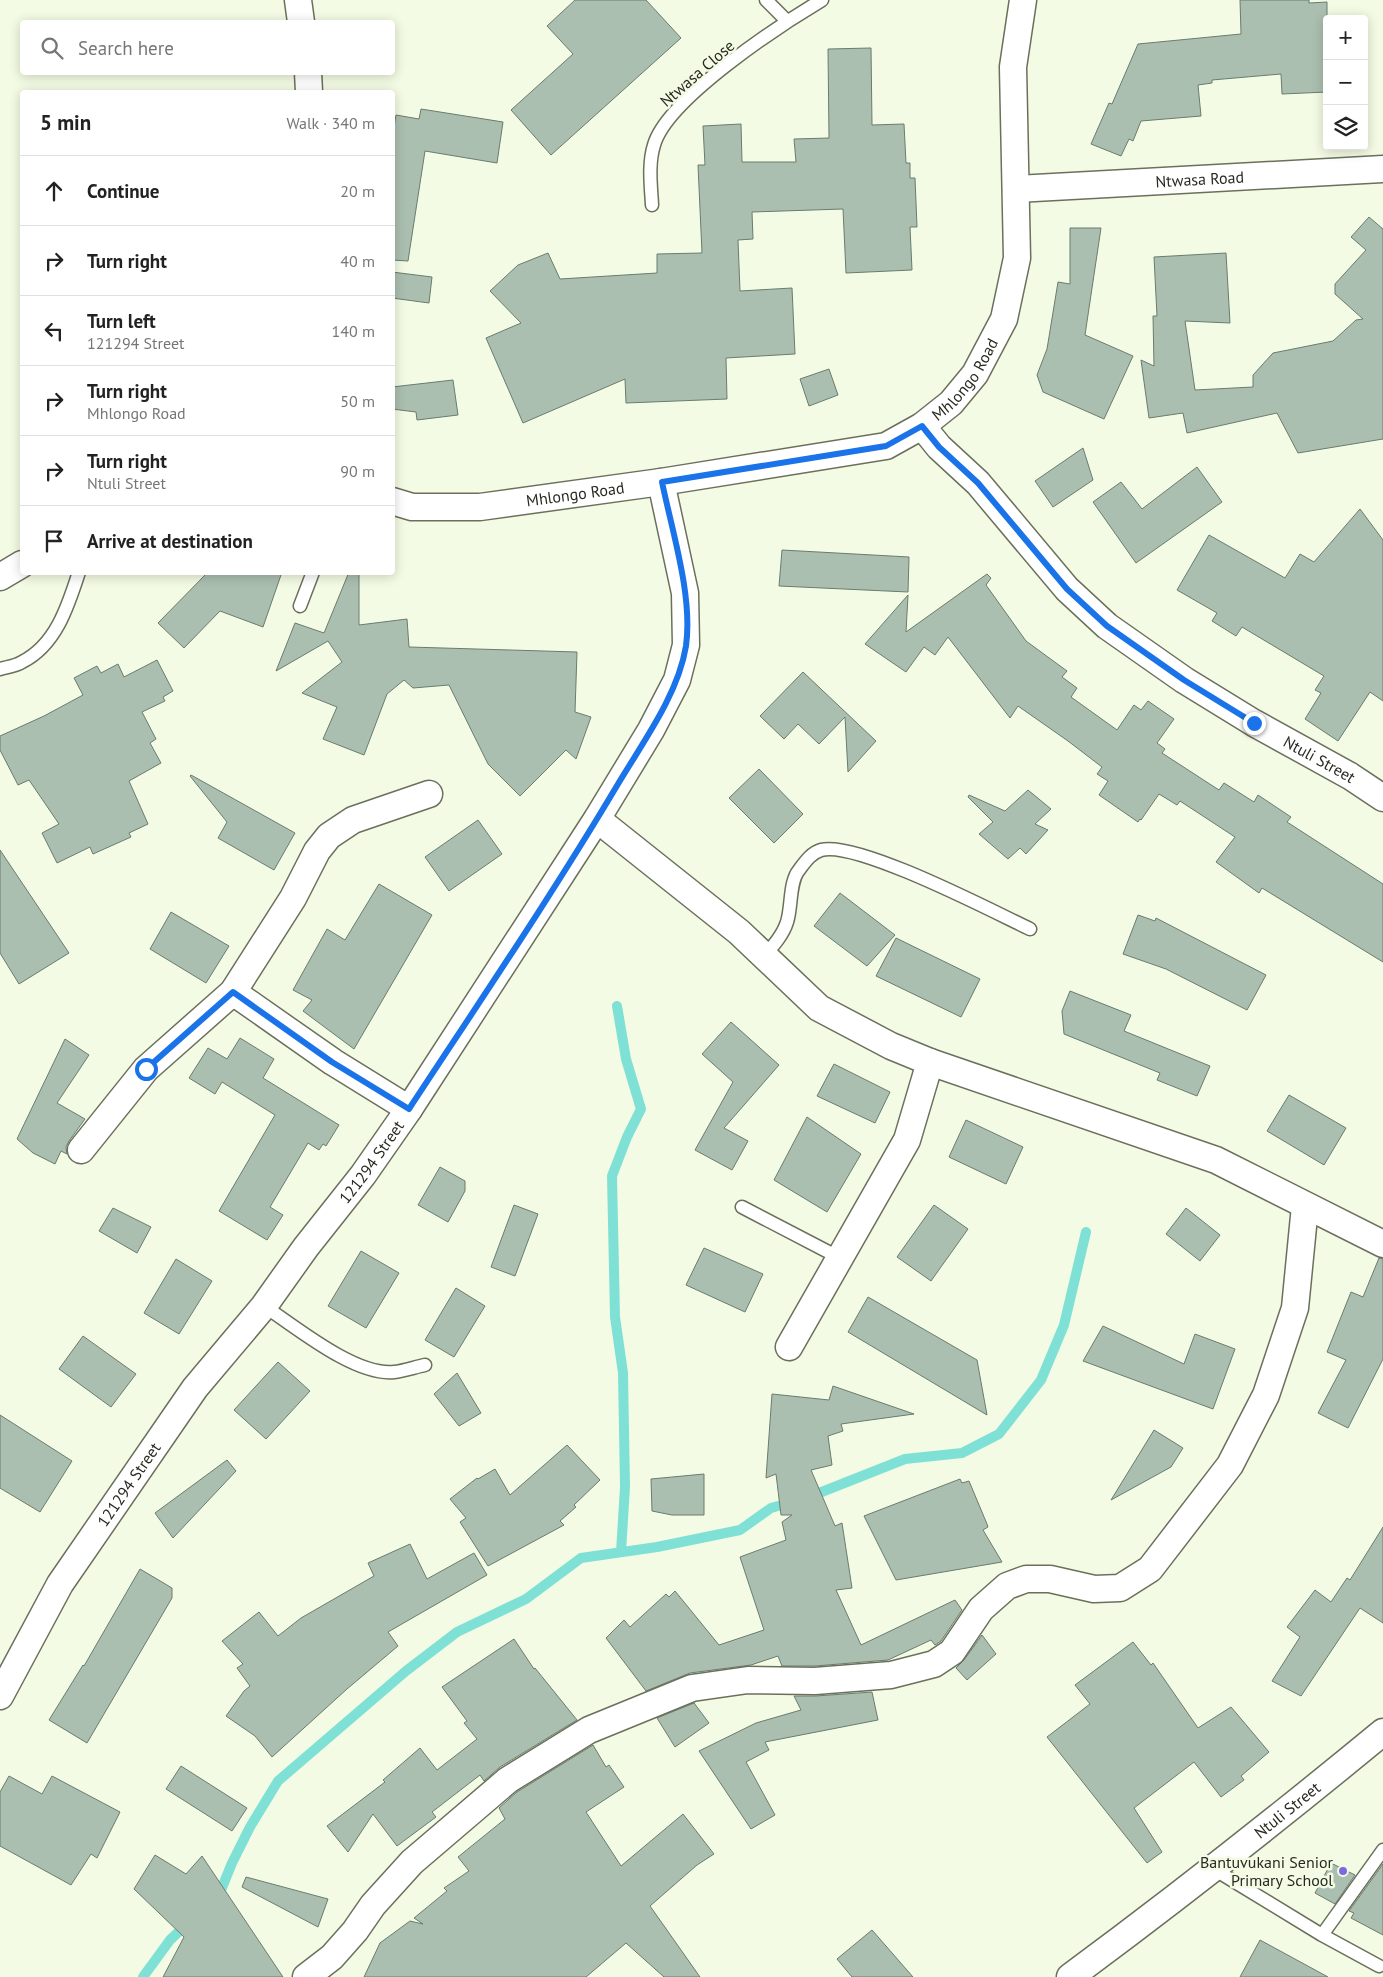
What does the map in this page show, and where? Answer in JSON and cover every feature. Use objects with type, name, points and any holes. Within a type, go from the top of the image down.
[{"type":"street","points":[[298,0],[301,20]]},
{"type":"street","name":"Mhlongo Road","points":[[395,501],[412,507],[480,507],[662,482],[886,446],[922,426],[951,403],[975,374],[1004,319],[1017,258],[1013,67],[1023,0]]},
{"type":"street","points":[[308,75],[309,90]]},
{"type":"street","name":"Ntwasa Road","points":[[1016,189],[1383,169]]},
{"type":"street","name":"Ntuli Street","points":[[922,426],[939,447],[978,483],[1067,589],[1107,626],[1215,699],[1383,798]]},
{"type":"street","name":"121294 Street","points":[[0,1696],[60,1584],[195,1388],[264,1306],[306,1247],[363,1175],[409,1109],[597,819],[651,730],[678,680],[686,645],[685,593],[662,482]]},
{"type":"street","points":[[0,577],[20,565]]},
{"type":"street","points":[[81,1150],[146,1069],[233,992],[293,898],[317,850],[329,836],[353,820],[429,794]]},
{"type":"street","points":[[597,819],[739,932],[819,1008],[891,1046],[930,1062],[1216,1160],[1383,1244]]},
{"type":"street","points":[[233,992],[332,1062],[409,1109]]},
{"type":"street","points":[[789,1348],[908,1140],[930,1062]]},
{"type":"street","points":[[306,1977],[332,1958],[355,1931],[373,1904],[412,1862],[508,1780],[589,1730],[692,1688],[748,1680],[815,1681],[892,1675],[934,1664],[952,1652],[981,1609],[1007,1586],[1026,1579],[1050,1579],[1094,1589],[1120,1588],[1150,1569],[1230,1465],[1266,1395],[1295,1308],[1305,1206]]},
{"type":"street","name":"Ntuli Street","points":[[1070,1977],[1314,1789],[1383,1732]]},
{"type":"lane","points":[[766,0],[787,21]]},
{"type":"lane","name":"Ntwasa Close","points":[[652,205],[650,172],[654,145],[663,126],[718,72],[787,21],[822,0]]},
{"type":"lane","points":[[0,669],[22,663],[38,652],[49,640],[68,606],[78,575]]},
{"type":"lane","points":[[300,606],[312,575]]},
{"type":"lane","points":[[764,956],[779,939],[788,921],[797,872],[813,853],[823,849],[844,850],[902,870],[1030,929]]},
{"type":"lane","points":[[742,1207],[840,1258]]},
{"type":"lane","points":[[264,1306],[329,1350],[373,1370],[393,1372],[425,1365]]},
{"type":"lane","points":[[1322,1935],[1383,1850]]},
{"type":"lane","points":[[1212,1868],[1322,1935],[1379,1966]]},
{"type":"building","points":[[575,0],[646,0],[681,38],[551,155],[511,110],[573,54],[547,26]]},
{"type":"building","points":[[1240,0],[1309,0],[1309,3],[1327,2],[1327,15],[1323,15],[1323,92],[1282,94],[1281,74],[1212,80],[1212,83],[1198,85],[1201,116],[1141,121],[1133,141],[1129,139],[1121,156],[1091,144],[1109,103],[1112,104],[1138,44],[1241,34]]},
{"type":"building","points":[[871,48],[872,125],[904,124],[906,163],[910,163],[910,178],[915,178],[917,227],[910,227],[912,270],[846,273],[843,209],[752,212],[753,239],[738,240],[740,291],[792,288],[795,354],[726,358],[727,399],[626,403],[625,379],[523,423],[486,338],[521,323],[490,291],[518,265],[548,253],[560,279],[657,273],[657,254],[702,253],[698,165],[705,165],[703,126],[741,124],[742,162],[796,162],[794,139],[829,138],[828,49]]},
{"type":"building","points":[[421,109],[503,122],[497,163],[425,151],[408,261],[395,260],[396,115],[419,119]]},
{"type":"building","points":[[1369,217],[1383,229],[1383,439],[1298,453],[1277,413],[1187,433],[1183,413],[1149,418],[1141,360],[1154,366],[1153,316],[1157,316],[1154,257],[1226,253],[1230,323],[1185,321],[1195,390],[1253,387],[1253,375],[1273,353],[1333,341],[1356,320],[1363,319],[1335,294],[1335,284],[1366,250],[1351,237]]},
{"type":"building","points":[[1070,228],[1101,228],[1085,335],[1133,356],[1104,419],[1043,392],[1037,375],[1047,349],[1058,282],[1070,284]]},
{"type":"building","points":[[395,272],[432,277],[429,303],[395,298]]},
{"type":"building","points":[[829,369],[838,395],[809,406],[800,379]]},
{"type":"building","points":[[453,380],[458,415],[417,420],[416,412],[395,409],[395,387]]},
{"type":"building","points":[[1083,448],[1093,480],[1053,507],[1035,481]]},
{"type":"building","points":[[1197,467],[1222,502],[1136,563],[1093,502],[1121,482],[1142,509]]},
{"type":"building","points":[[1360,509],[1383,540],[1383,701],[1370,692],[1338,741],[1305,719],[1321,693],[1315,690],[1324,676],[1242,627],[1236,636],[1212,621],[1217,613],[1177,590],[1209,535],[1285,578],[1300,554],[1314,562]]},
{"type":"building","points":[[782,550],[909,557],[908,592],[779,586]]},
{"type":"building","points":[[987,574],[991,578],[986,585],[1026,641],[1067,671],[1062,677],[1077,688],[1071,697],[1117,730],[1134,705],[1141,710],[1148,701],[1174,719],[1157,743],[1165,749],[1162,753],[1219,790],[1224,783],[1254,802],[1258,795],[1291,817],[1287,822],[1383,884],[1383,962],[1262,888],[1259,893],[1216,862],[1235,837],[1180,801],[1177,805],[1159,794],[1138,822],[1099,795],[1108,781],[1097,774],[1102,767],[1018,706],[1010,718],[948,637],[935,655],[924,647],[906,672],[865,644],[908,595],[906,632]]},
{"type":"building","points":[[205,575],[281,575],[263,627],[220,611],[184,648],[158,623]]},
{"type":"building","points":[[348,575],[359,575],[359,625],[407,619],[409,647],[577,652],[575,712],[591,717],[576,759],[566,750],[520,796],[488,764],[449,685],[413,688],[404,680],[387,694],[364,755],[323,739],[337,707],[302,693],[342,662],[328,641],[276,671],[295,623],[324,633]]},
{"type":"building","points":[[157,660],[173,691],[163,697],[165,701],[142,712],[156,739],[150,743],[161,763],[129,781],[148,824],[129,833],[131,837],[93,854],[90,847],[57,863],[42,833],[59,824],[29,780],[18,785],[0,750],[0,736],[44,716],[83,695],[74,678],[97,666],[101,673],[118,664],[124,677]]},
{"type":"building","points":[[803,672],[876,741],[848,772],[845,717],[819,744],[798,724],[784,739],[760,716]]},
{"type":"building","points":[[759,769],[803,814],[774,843],[729,798]]},
{"type":"building","points":[[191,775],[295,833],[274,870],[218,838],[227,822]]},
{"type":"building","points":[[1028,790],[1051,809],[1035,824],[1048,830],[1026,854],[1020,848],[1008,859],[979,834],[993,822],[968,797],[969,795],[1005,811]]},
{"type":"building","points":[[478,820],[502,854],[449,891],[425,857]]},
{"type":"building","points":[[0,850],[69,953],[19,984],[0,953]]},
{"type":"building","points":[[379,884],[432,915],[354,1049],[303,1011],[312,1000],[293,990],[327,929],[345,940]]},
{"type":"building","points":[[840,893],[895,935],[867,966],[814,926]]},
{"type":"building","points":[[171,912],[229,946],[206,983],[150,949]]},
{"type":"building","points":[[1138,915],[1155,921],[1156,918],[1266,975],[1247,1010],[1166,969],[1123,954]]},
{"type":"building","points":[[896,938],[980,979],[961,1017],[876,976]]},
{"type":"building","points":[[1070,991],[1131,1015],[1124,1031],[1210,1066],[1197,1096],[1157,1080],[1160,1073],[1064,1034],[1062,1011]]},
{"type":"building","points":[[731,1022],[779,1065],[724,1128],[748,1141],[732,1170],[695,1150],[733,1082],[702,1054]]},
{"type":"building","points":[[240,1038],[274,1059],[263,1078],[339,1125],[326,1146],[323,1144],[319,1150],[308,1143],[270,1207],[283,1215],[267,1240],[219,1211],[275,1115],[222,1082],[215,1094],[189,1078],[208,1048],[227,1059]]},
{"type":"building","points":[[65,1039],[89,1055],[57,1103],[85,1119],[69,1141],[66,1147],[67,1154],[61,1151],[55,1164],[33,1153],[17,1139]]},
{"type":"building","points":[[834,1064],[890,1092],[875,1123],[817,1096]]},
{"type":"building","points":[[1289,1095],[1346,1128],[1324,1165],[1267,1131]]},
{"type":"building","points":[[807,1117],[861,1154],[827,1212],[774,1180]]},
{"type":"building","points":[[966,1120],[1023,1147],[1006,1184],[949,1157]]},
{"type":"building","points":[[440,1167],[465,1181],[465,1191],[448,1222],[418,1205]]},
{"type":"building","points":[[514,1205],[538,1214],[515,1276],[491,1267]]},
{"type":"building","points":[[934,1205],[968,1229],[931,1281],[897,1257]]},
{"type":"building","points":[[113,1208],[151,1227],[137,1253],[99,1231]]},
{"type":"building","points":[[1186,1208],[1220,1235],[1200,1261],[1166,1234]]},
{"type":"building","points":[[704,1248],[763,1274],[745,1312],[686,1285]]},
{"type":"building","points":[[361,1251],[399,1273],[366,1328],[328,1306]]},
{"type":"building","points":[[1379,1258],[1383,1259],[1383,1359],[1348,1428],[1318,1413],[1346,1360],[1327,1352],[1351,1292],[1363,1297]]},
{"type":"building","points":[[176,1259],[212,1281],[179,1334],[144,1313]]},
{"type":"building","points":[[456,1288],[485,1306],[454,1357],[425,1340]]},
{"type":"building","points":[[868,1297],[977,1360],[987,1415],[848,1332]]},
{"type":"building","points":[[1103,1326],[1184,1364],[1195,1334],[1235,1349],[1213,1409],[1083,1361]]},
{"type":"building","points":[[83,1336],[136,1374],[111,1407],[59,1369]]},
{"type":"building","points":[[278,1362],[310,1391],[266,1439],[234,1410]]},
{"type":"building","points":[[457,1373],[481,1413],[459,1426],[434,1394]]},
{"type":"building","points":[[833,1386],[914,1414],[841,1424],[843,1431],[828,1436],[832,1465],[811,1470],[835,1526],[842,1523],[852,1588],[836,1590],[861,1645],[955,1600],[962,1610],[941,1641],[935,1645],[931,1640],[888,1660],[815,1666],[782,1666],[778,1656],[751,1665],[690,1673],[646,1691],[606,1638],[624,1620],[630,1627],[666,1594],[669,1597],[675,1591],[719,1645],[764,1630],[740,1557],[786,1540],[782,1522],[792,1515],[781,1515],[776,1474],[766,1478],[772,1394],[829,1400]]},
{"type":"building","points":[[0,1415],[72,1461],[40,1512],[0,1488]]},
{"type":"building","points":[[1154,1430],[1183,1448],[1171,1467],[1111,1500]]},
{"type":"building","points":[[567,1445],[600,1480],[574,1505],[576,1507],[560,1521],[564,1525],[488,1566],[460,1522],[466,1518],[450,1499],[477,1478],[495,1469],[510,1495]]},
{"type":"building","points":[[227,1460],[236,1471],[173,1538],[155,1513]]},
{"type":"building","points":[[704,1474],[704,1515],[672,1515],[652,1511],[651,1479]]},
{"type":"building","points":[[960,1479],[962,1483],[969,1481],[988,1527],[983,1530],[1002,1562],[896,1580],[864,1516]]},
{"type":"building","points":[[1383,1527],[1383,1623],[1360,1608],[1301,1696],[1272,1681],[1300,1637],[1287,1627],[1315,1590],[1331,1602],[1347,1578],[1350,1580]]},
{"type":"building","points":[[410,1544],[427,1579],[474,1553],[487,1575],[388,1632],[398,1646],[272,1757],[255,1736],[226,1716],[244,1691],[250,1686],[237,1668],[243,1664],[222,1641],[259,1612],[278,1636],[301,1618],[374,1576],[368,1563]]},
{"type":"building","points":[[140,1569],[172,1588],[172,1598],[87,1743],[49,1720],[84,1666]]},
{"type":"building","points":[[982,1635],[996,1654],[967,1680],[956,1668]]},
{"type":"building","points":[[514,1639],[534,1669],[577,1720],[500,1767],[484,1781],[480,1775],[432,1812],[436,1817],[397,1846],[373,1814],[348,1852],[327,1826],[385,1782],[383,1780],[420,1748],[437,1770],[477,1739],[464,1723],[467,1721],[442,1687]]},
{"type":"building","points":[[1133,1642],[1151,1665],[1153,1663],[1198,1728],[1231,1707],[1269,1752],[1241,1776],[1244,1780],[1221,1797],[1194,1762],[1134,1808],[1162,1852],[1147,1863],[1047,1737],[1090,1704],[1075,1685]]},
{"type":"building","points":[[872,1692],[878,1720],[765,1742],[769,1750],[746,1762],[775,1815],[751,1829],[699,1751],[756,1723],[801,1710],[794,1696]]},
{"type":"building","points":[[694,1703],[709,1723],[675,1747],[657,1718]]},
{"type":"building","points":[[593,1745],[606,1767],[609,1765],[624,1787],[586,1812],[621,1866],[683,1814],[714,1854],[697,1865],[650,1906],[700,1977],[664,1977],[626,1943],[586,1977],[364,1977],[380,1943],[410,1921],[423,1924],[414,1918],[447,1891],[444,1888],[469,1871],[458,1857],[505,1819],[499,1808],[517,1792]]},
{"type":"building","points":[[181,1766],[247,1808],[232,1831],[166,1789]]},
{"type":"building","points":[[9,1776],[42,1794],[52,1776],[120,1812],[97,1858],[91,1854],[71,1885],[0,1846],[0,1792]]},
{"type":"building","points":[[155,1855],[186,1874],[202,1856],[283,1977],[163,1977],[184,1937],[134,1889]]},
{"type":"building","points":[[1331,1863],[1355,1875],[1335,1904],[1315,1893]]},
{"type":"building","points":[[1383,1864],[1383,1935],[1351,1918],[1354,1913],[1349,1911]]},
{"type":"building","points":[[246,1877],[328,1899],[318,1927],[242,1887]]},
{"type":"building","points":[[872,1930],[913,1977],[852,1977],[837,1959]]},
{"type":"building","points":[[1260,1940],[1328,1977],[1240,1977]]},
{"type":"waterway","points":[[617,1006],[626,1059],[641,1109],[627,1137],[612,1176],[615,1317],[623,1373],[625,1487],[621,1552]]},
{"type":"waterway","points":[[809,1497],[905,1459],[962,1453],[999,1434],[1041,1380],[1064,1325],[1086,1232]]},
{"type":"waterway","points":[[216,1898],[250,1827],[278,1781],[406,1671],[457,1632],[526,1599],[581,1558],[657,1547],[740,1530],[771,1508],[792,1502]]},
{"type":"waterway","points":[[143,1977],[170,1940],[188,1923]]},
{"type":"place","name":"Bantuvukani Senior Primary School","points":[[1343,1871]]},
{"type":"route","points":[[146,1069],[233,992],[332,1062],[409,1109],[597,819],[651,730],[678,680],[686,645],[685,593],[662,482],[886,446],[922,426],[939,447],[978,483],[1067,589],[1107,626],[1184,680],[1254,723]]}]
